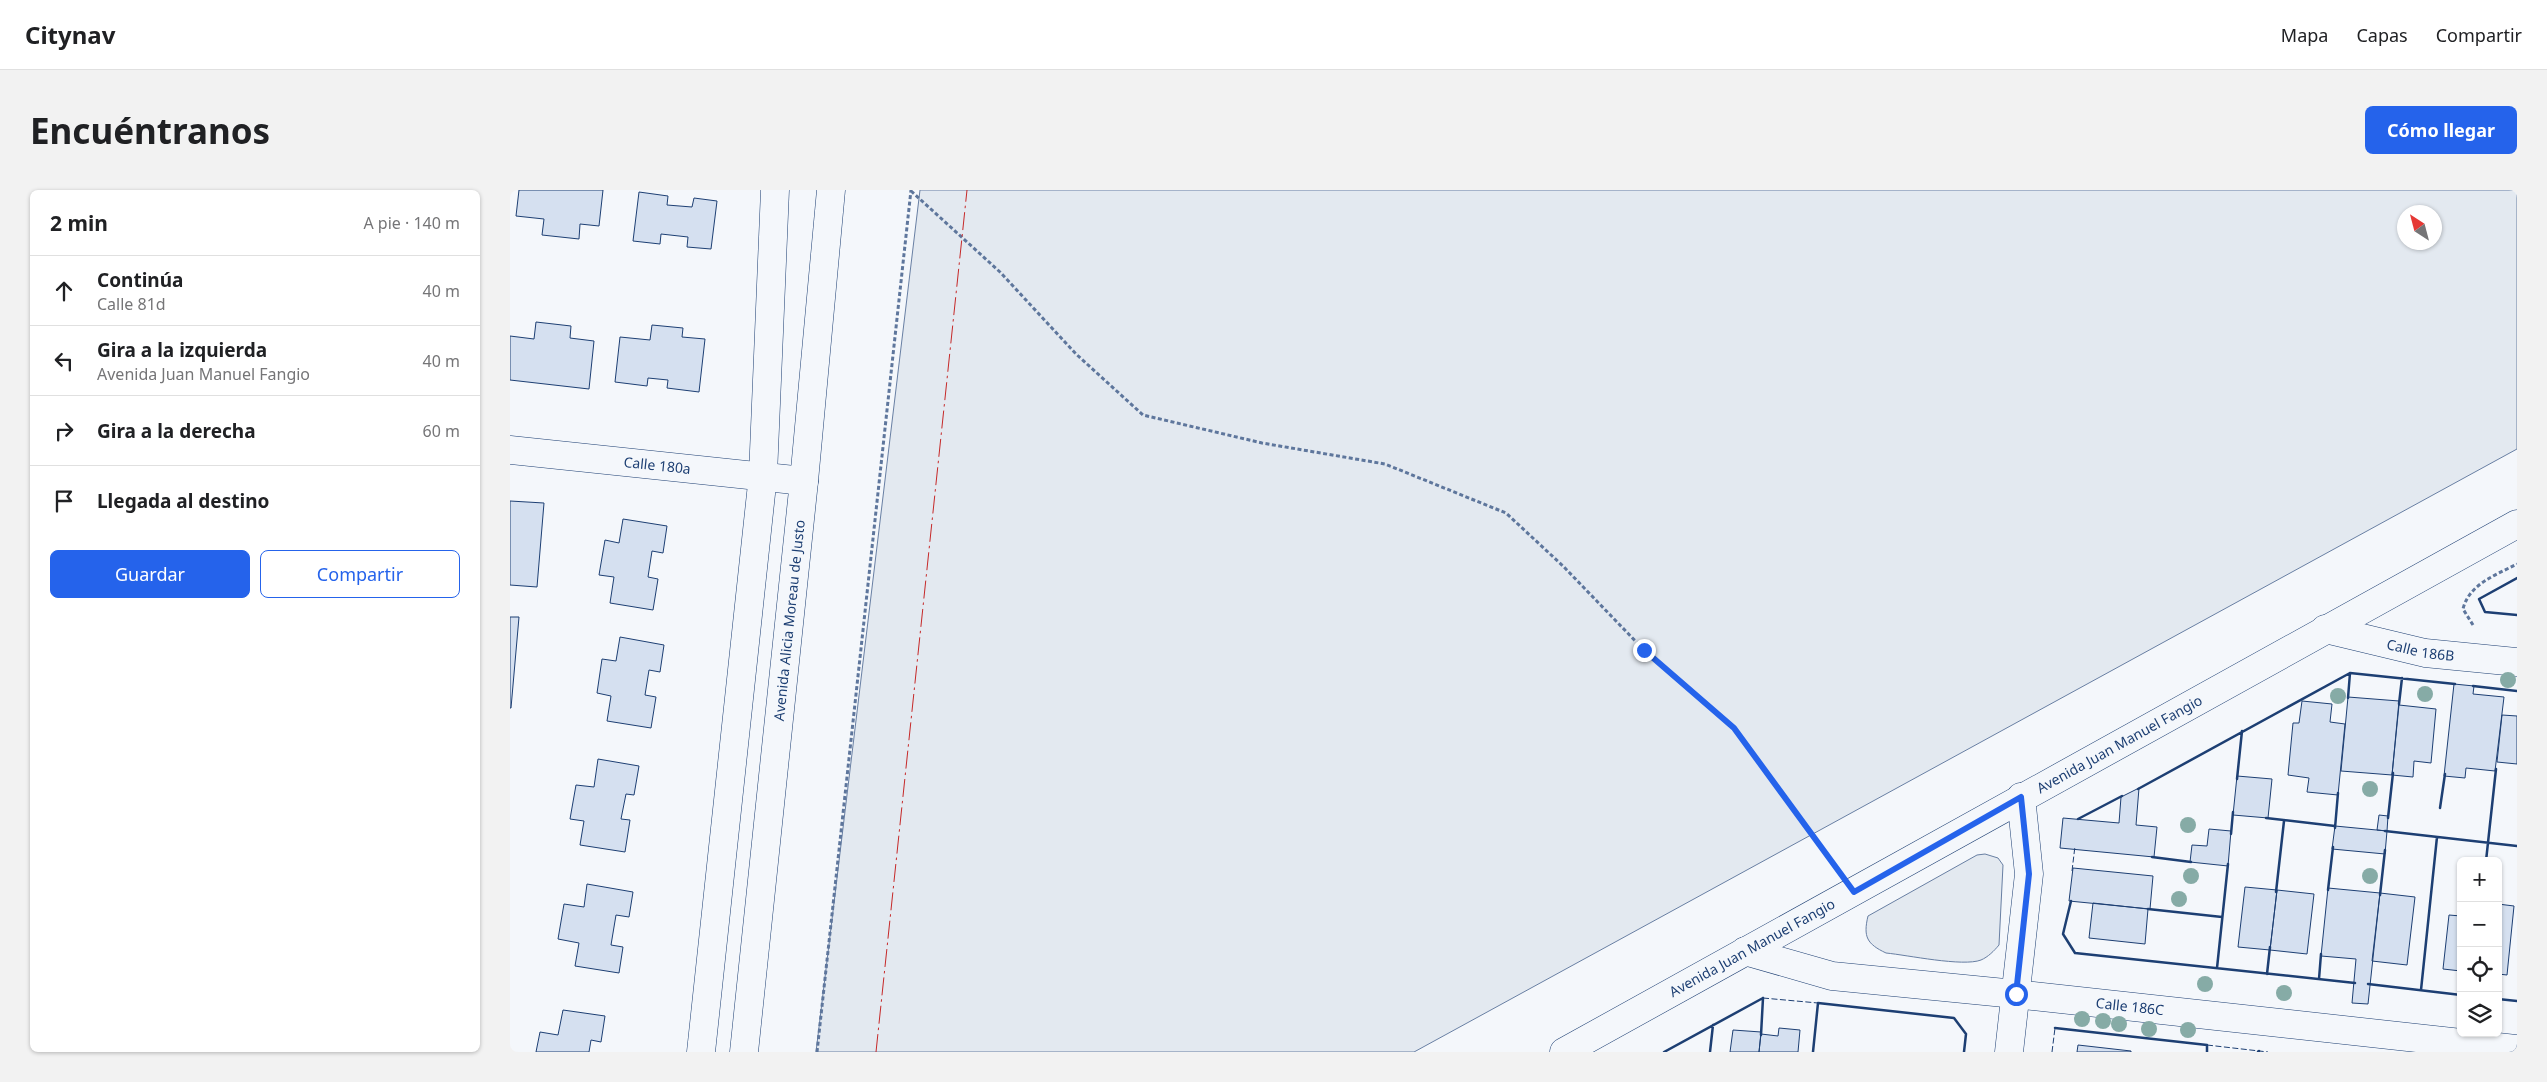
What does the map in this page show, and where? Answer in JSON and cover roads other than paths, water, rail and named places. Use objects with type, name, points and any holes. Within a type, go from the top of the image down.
[{"type":"street","points":[[701,1052],[763,475],[775,190]]},
{"type":"street","name":"Avenida Alicia Moreau de Justo","points":[[744,1052],[804,481],[831,190]]},
{"type":"street","name":"Calle 180a","points":[[510,450],[763,475],[804,481]]},
{"type":"street","name":"Avenida Juan Manuel Fangio","points":[[1564,1052],[1854,892],[2021,797],[2517,524]]},
{"type":"street","name":"Calle 186B","points":[[2325,629],[2424,653],[2517,662]]},
{"type":"street","points":[[2009,1052],[2029,874],[2021,797]]},
{"type":"street","name":"Calle 186C","points":[[1745,951],[1832,976],[2517,1048]]}]
